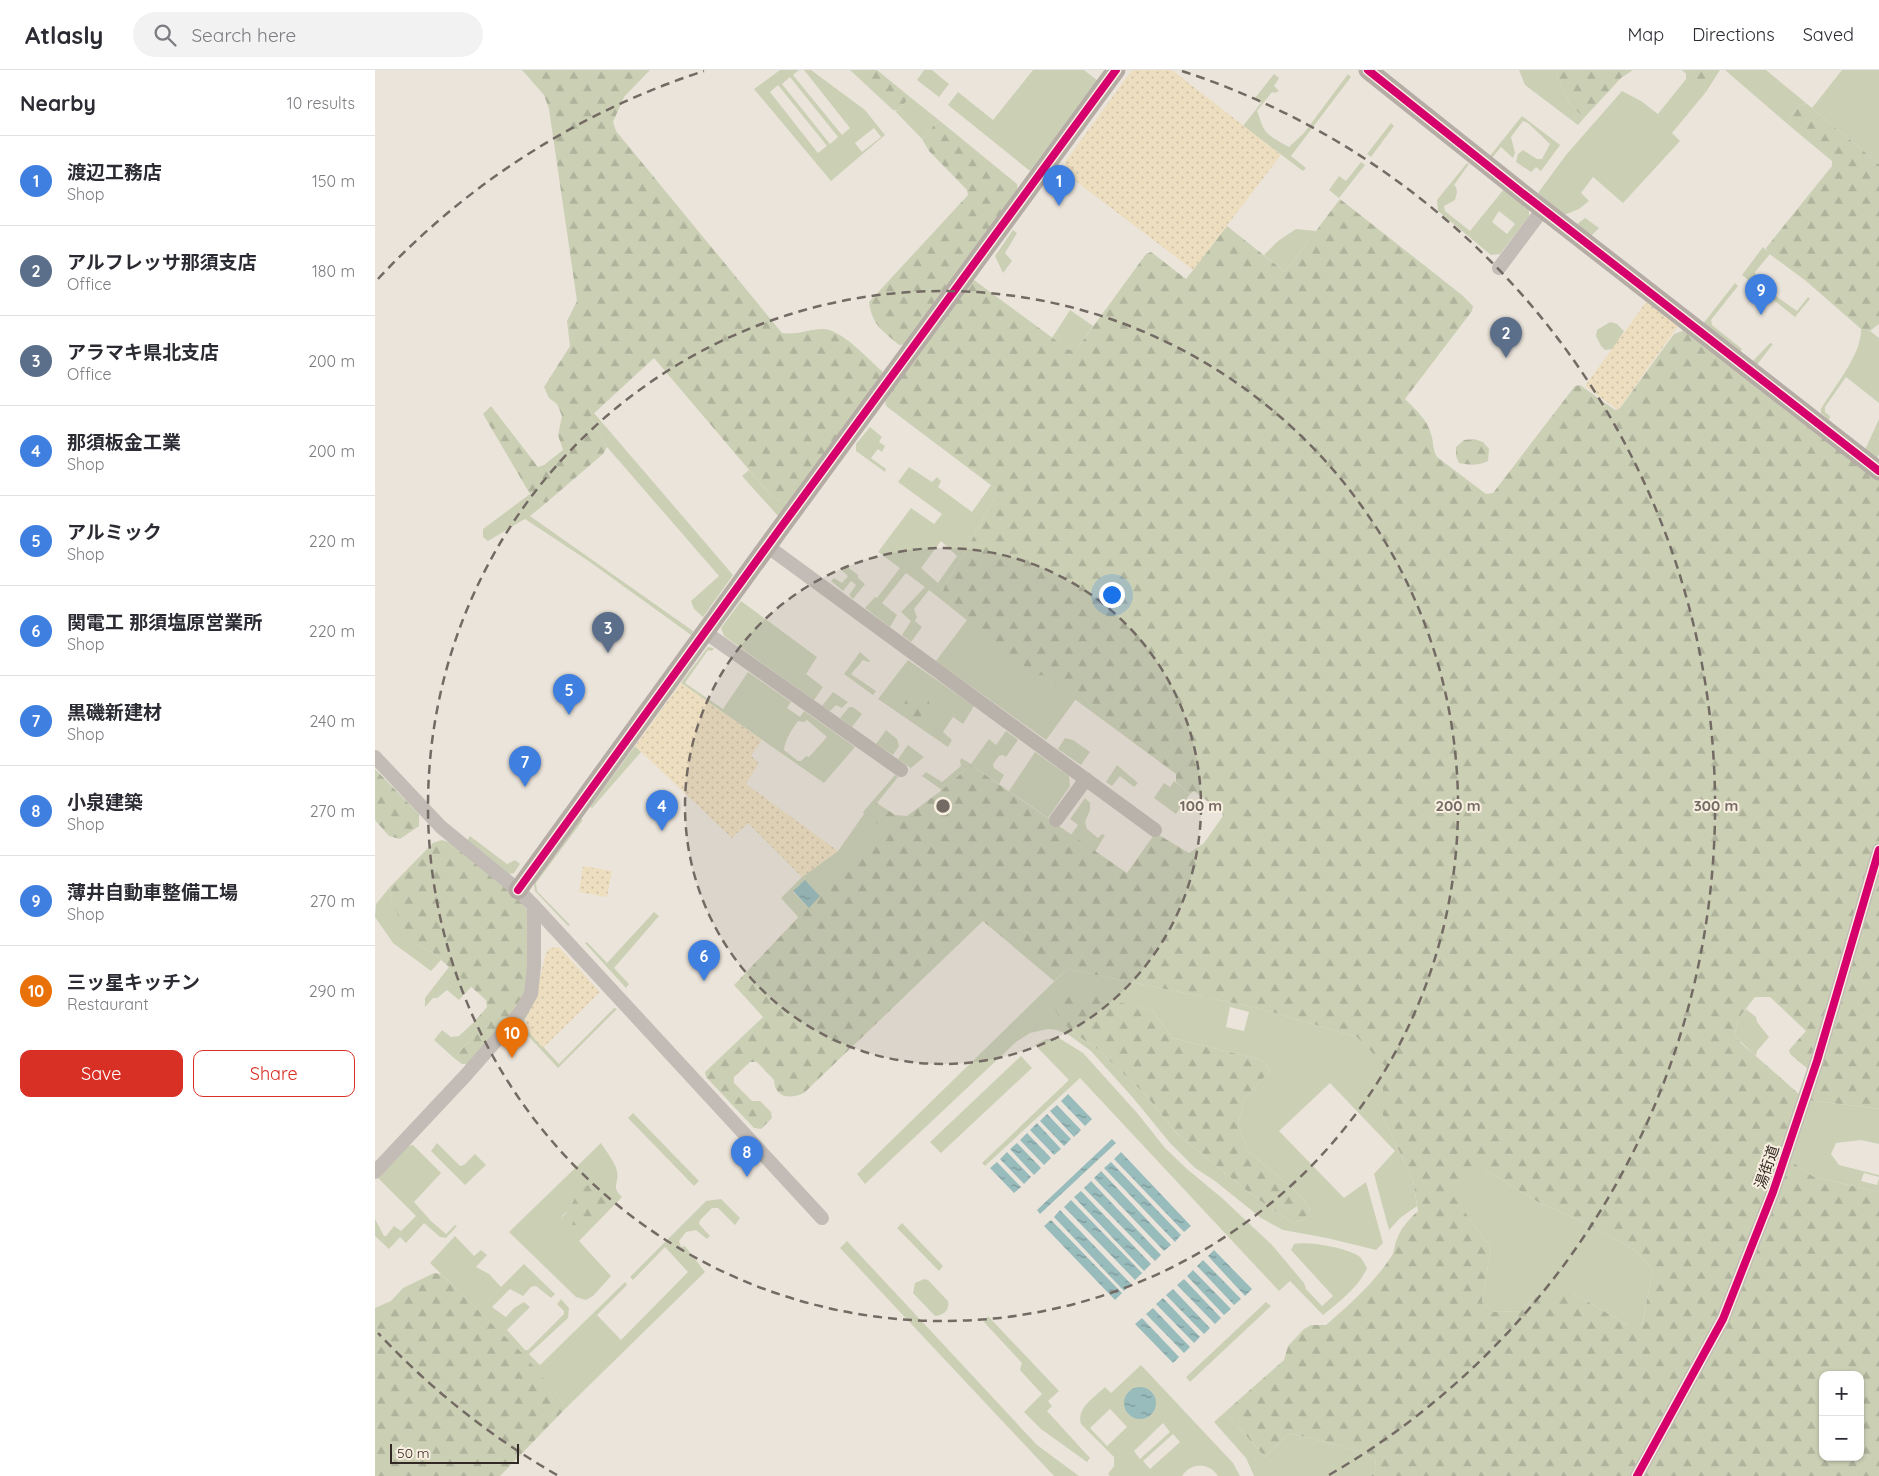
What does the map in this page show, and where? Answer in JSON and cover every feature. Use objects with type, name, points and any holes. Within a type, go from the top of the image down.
[{"type":"street","points":[[518,890],[767,546],[1116,70]]},
{"type":"street","points":[[1368,70],[1879,471]]},
{"type":"street","points":[[1499,268],[1543,209]]},
{"type":"street","points":[[767,546],[1155,830]]},
{"type":"street","points":[[705,632],[901,770]]},
{"type":"street","points":[[375,757],[441,827],[518,890],[534,906],[822,1218]]},
{"type":"street","points":[[1056,820],[1086,779]]},
{"type":"street","name":"湯街道","points":[[1637,1476],[1723,1318],[1773,1192],[1817,1061],[1879,850]]},
{"type":"street","points":[[375,1172],[462,1079],[520,1013],[531,994],[534,966],[534,906]]},
{"type":"green space","points":[[522,70],[650,70],[624,97],[613,122],[616,131],[782,333],[821,329],[837,333],[862,352],[882,371],[884,378],[788,504],[773,498],[654,358],[590,417],[607,447],[603,454],[546,503],[536,500],[530,494],[483,414],[491,406],[538,467],[544,465],[563,450],[558,435],[562,416],[557,404],[549,398],[544,387],[570,346],[567,321],[577,301],[549,109],[544,95]]},
{"type":"green space","points":[[780,70],[799,70],[793,75],[842,135],[850,128],[804,70],[811,70],[865,110],[885,135],[831,181],[754,89]],"holes":[[[790,77],[838,137],[830,144],[782,84]],[[778,85],[827,146],[818,153],[770,92]],[[874,128],[881,137],[862,152],[855,143]]]},
{"type":"green space","points":[[850,70],[877,70],[910,97],[899,110],[893,110]]},
{"type":"green space","points":[[924,70],[932,70],[949,84],[939,97],[917,80]]},
{"type":"green space","points":[[1033,70],[1084,70],[1098,81],[1030,171],[948,105],[958,92],[993,120]]},
{"type":"green space","points":[[1519,70],[1555,70],[1570,104],[1584,118],[1578,125],[1525,85]]},
{"type":"green space","points":[[1555,70],[1633,70],[1621,78],[1584,118],[1570,104]]},
{"type":"green space","points":[[1682,70],[1720,70],[1706,92]]},
{"type":"green space","points":[[1725,70],[1766,70],[1806,103],[1798,106],[1789,120],[1791,127]]},
{"type":"green space","points":[[1842,70],[1879,70],[1879,164],[1812,108]]},
{"type":"green space","points":[[1686,73],[1706,92],[1672,133],[1680,141],[1623,203],[1593,177],[1581,193],[1589,201],[1579,209],[1564,215],[1538,193],[1566,155],[1622,91],[1641,101],[1658,114],[1686,79]]},
{"type":"green space","points":[[1274,74],[1279,78],[1274,86],[1279,91],[1272,92],[1257,111],[1267,133],[1289,147],[1304,133],[1348,74],[1351,77],[1291,156],[1306,168],[1303,171],[1243,126],[1261,103],[1255,98]]},
{"type":"green space","points":[[910,97],[940,121],[922,139],[895,111],[899,110]]},
{"type":"green space","points":[[1806,103],[1879,164],[1879,324],[1870,331],[1861,329],[1806,281],[1767,252],[1766,248],[1832,166],[1832,161],[1791,127],[1789,120],[1798,106]]},
{"type":"green space","points":[[1522,116],[1560,145],[1541,171],[1536,167],[1531,172],[1516,162],[1518,154],[1523,150],[1537,159],[1542,159],[1550,144],[1528,123],[1523,121],[1511,137],[1515,153],[1513,158],[1501,147],[1492,158],[1489,157]]},
{"type":"green space","points":[[940,121],[1017,184],[1018,194],[907,344],[899,345],[875,322],[869,302],[968,195],[967,190],[929,151],[922,139]]},
{"type":"green space","points":[[1391,123],[1394,126],[1371,157],[1367,154]]},
{"type":"green space","points":[[1361,162],[1365,165],[1339,198],[1329,190],[1339,176],[1346,181]]},
{"type":"green space","points":[[1467,163],[1469,164],[1454,185],[1457,192],[1455,200],[1444,206],[1445,211],[1470,231],[1504,189],[1529,208],[1529,216],[1500,254],[1491,255],[1438,211],[1437,200]],"holes":[[[1499,211],[1515,224],[1507,234],[1492,222]]]},
{"type":"green space","points":[[1340,199],[1462,295],[1473,306],[1472,311],[1405,399],[1427,424],[1437,457],[1486,494],[1493,493],[1575,386],[1580,385],[1615,410],[1620,408],[1674,334],[1685,330],[1879,477],[1879,1109],[1807,1100],[1815,1075],[1790,1054],[1789,1050],[1806,1031],[1770,997],[1755,997],[1738,1019],[1735,1034],[1741,1043],[1800,1095],[1788,1159],[1814,1177],[1879,1192],[1879,1476],[1371,1476],[1376,1470],[1375,1458],[1358,1451],[1290,1433],[1265,1457],[1225,1412],[1284,1360],[1288,1346],[1304,1329],[1311,1325],[1326,1325],[1369,1285],[1392,1255],[1403,1227],[1418,1211],[1413,1180],[1383,1117],[1383,1085],[1386,1067],[1357,1037],[1258,1008],[1067,969],[1054,981],[983,921],[804,1093],[789,1097],[781,1094],[777,1091],[774,1080],[757,1062],[750,1062],[734,1077],[734,1083],[752,1101],[760,1101],[771,1112],[772,1118],[761,1129],[754,1128],[706,1077],[705,1072],[763,1017],[734,985],[883,828],[866,815],[874,804],[877,803],[895,815],[907,816],[971,765],[1127,873],[1153,836],[1159,835],[1189,853],[1204,843],[1223,816],[1222,812],[1194,791],[1190,794],[1176,782],[1176,774],[1042,675],[1036,676],[943,601],[943,591],[946,583],[961,560],[997,493],[996,489],[886,406],[885,401],[966,284],[974,280],[1069,350],[1076,350],[1146,254],[1151,252],[1186,279],[1227,226],[1285,272]],"holes":[[[1468,1169],[1484,1169],[1538,1202],[1589,1225],[1635,1250],[1653,1269],[1642,1326],[1629,1326],[1573,1293],[1538,1293],[1521,1311],[1494,1312],[1482,1302],[1491,1247],[1455,1197]]]},
{"type":"green space","points":[[1585,218],[1599,228],[1590,237],[1576,225]]},
{"type":"green space","points":[[1296,229],[1316,231],[1285,272],[1264,255],[1278,241]]},
{"type":"green space","points":[[1013,230],[1017,233],[1005,253],[1012,261],[1003,273],[995,256]]},
{"type":"green space","points":[[1763,247],[1770,254],[1755,272],[1759,284],[1797,311],[1808,297],[1810,299],[1795,317],[1742,275]]},
{"type":"green space","points":[[1735,283],[1738,286],[1711,320],[1712,325],[1742,349],[1739,354],[1702,325]]},
{"type":"green space","points":[[1070,310],[1093,326],[1076,350],[1069,350],[1052,338]]},
{"type":"green space","points":[[1610,322],[1617,324],[1624,331],[1613,349],[1605,350],[1596,336],[1597,330]]},
{"type":"green space","points":[[1861,329],[1870,331],[1879,338],[1879,403],[1846,377],[1825,407],[1825,412],[1830,416],[1829,420],[1821,413],[1821,409],[1857,349]]},
{"type":"green space","points":[[1770,343],[1773,344],[1756,366],[1752,362]]},
{"type":"green space","points":[[594,413],[733,575],[703,617],[694,609],[691,601],[719,576],[607,447],[590,417]]},
{"type":"green space","points":[[1879,419],[1879,454],[1877,459],[1865,450]]},
{"type":"green space","points":[[870,427],[882,437],[879,442],[885,446],[882,452],[878,449],[871,458],[886,469],[885,472],[856,451],[856,444]]},
{"type":"green space","points":[[1474,439],[1483,442],[1489,449],[1488,461],[1474,465],[1459,463],[1456,456],[1456,447],[1464,440]]},
{"type":"green space","points":[[909,467],[932,482],[937,477],[941,481],[938,487],[972,512],[991,485],[996,489],[997,493],[961,560],[946,583],[943,591],[943,601],[929,590],[914,609],[917,617],[915,621],[922,627],[911,642],[902,635],[911,621],[901,612],[925,587],[906,573],[882,603],[897,615],[890,627],[865,608],[875,597],[877,598],[900,568],[878,552],[911,508],[934,524],[942,514],[898,482]],"holes":[[[941,541],[957,556],[938,583],[921,568]]]},
{"type":"green space","points":[[749,470],[773,498],[788,504],[779,517],[742,476]]},
{"type":"green space","points":[[530,494],[536,500],[546,503],[530,516],[693,631],[691,635],[590,562],[525,519],[488,541],[483,537],[483,529]]},
{"type":"green space","points":[[845,565],[858,575],[858,578],[865,584],[853,599],[849,595],[856,585],[851,581],[843,591],[831,581],[834,578],[842,583],[848,576],[841,570]]},
{"type":"green space","points":[[741,601],[817,657],[806,674],[823,687],[814,700],[724,636],[721,628]]},
{"type":"green space","points":[[967,620],[1036,675],[1042,675],[1076,699],[1046,740],[936,661]]},
{"type":"green space","points":[[708,647],[714,648],[712,651],[708,650],[685,683],[723,709],[748,672],[791,702],[787,708],[800,717],[804,711],[855,747],[824,783],[681,683]],"holes":[[[807,720],[827,737],[809,757],[806,756],[801,761],[798,761],[784,750],[787,739],[798,721],[804,722]]]},
{"type":"green space","points":[[860,652],[870,661],[863,660],[851,674],[876,691],[873,695],[844,674]]},
{"type":"green space","points":[[908,660],[974,706],[963,724],[953,717],[943,732],[952,740],[948,747],[878,699]]},
{"type":"green space","points":[[833,692],[848,702],[842,708],[836,705],[830,711],[822,706]]},
{"type":"green space","points":[[917,694],[926,698],[930,707],[926,716],[917,720],[908,716],[904,707],[908,698]]},
{"type":"green space","points":[[849,707],[853,707],[862,714],[852,727],[840,718]]},
{"type":"green space","points":[[886,730],[897,739],[899,746],[893,755],[876,744]]},
{"type":"green space","points":[[1006,731],[1018,740],[1006,757],[1003,755],[999,756],[993,764],[994,768],[1004,775],[999,784],[971,765],[942,790],[922,776],[926,772],[942,782],[961,766],[961,758],[971,764],[989,739],[996,745]]},
{"type":"green space","points":[[1065,738],[1073,740],[1090,752],[1081,765],[1058,749]]},
{"type":"green space","points":[[908,745],[924,757],[911,768],[898,759]]},
{"type":"green space","points":[[635,746],[641,752],[592,808],[590,807]]},
{"type":"green space","points":[[1035,752],[1069,776],[1070,786],[1048,818],[1009,791]]},
{"type":"green space","points":[[1117,765],[1138,783],[1134,787],[1120,776],[1112,786],[1106,782]]},
{"type":"green space","points":[[375,769],[419,814],[419,826],[400,839],[389,836],[375,820]]},
{"type":"green space","points":[[895,775],[898,777],[877,803],[874,804],[884,828],[820,896],[805,880],[793,892],[809,908],[799,918],[781,898],[802,877],[838,851],[864,814],[863,812]]},
{"type":"green space","points":[[1174,781],[1190,794],[1176,814],[1154,798],[1164,783],[1170,787]]},
{"type":"green space","points":[[1085,798],[1090,803],[1090,810],[1085,822],[1087,829],[1098,838],[1102,834],[1105,835],[1095,852],[1071,835],[1078,825],[1070,819]]},
{"type":"green space","points":[[581,819],[583,820],[536,883],[537,891],[570,925],[568,926],[535,891],[534,882]]},
{"type":"green space","points":[[470,836],[507,864],[515,860],[520,864],[514,873],[509,874],[466,842]]},
{"type":"green space","points":[[442,840],[451,843],[506,887],[516,896],[529,914],[527,994],[518,1010],[468,1064],[462,1064],[454,1058],[473,1037],[473,1023],[487,1007],[486,1000],[432,952],[415,944],[405,932],[392,901],[389,888],[433,843]]},
{"type":"green space","points":[[389,888],[392,901],[415,944],[432,952],[441,960],[431,971],[393,943],[375,917],[376,904]]},
{"type":"green space","points":[[654,912],[659,916],[614,968],[629,984],[626,988],[585,943],[587,942],[607,963]]},
{"type":"green space","points":[[449,967],[472,986],[459,1000],[447,990],[437,998],[433,998],[425,1007],[425,998]]},
{"type":"green space","points":[[1067,969],[1258,1008],[1357,1037],[1387,1067],[1383,1085],[1383,1117],[1413,1180],[1417,1206],[1400,1218],[1389,1230],[1374,1174],[1395,1151],[1330,1083],[1279,1131],[1344,1198],[1366,1182],[1383,1243],[1376,1250],[1283,1230],[1261,1218],[1215,1181],[1195,1168],[1170,1143],[1091,1051],[1069,1035],[1057,1030],[1048,1029],[1030,1033],[1016,1042],[865,1184],[857,1174]],"holes":[[[1066,989],[1153,1011],[1172,1038],[1262,1060],[1270,1071],[1245,1098],[1238,1124],[1247,1150],[1300,1195],[1310,1209],[1305,1219],[1293,1223],[1256,1198],[1176,1133],[1145,1094],[1095,1047],[1072,1032]],[[1230,1007],[1249,1012],[1244,1031],[1226,1027]]]},
{"type":"green space","points":[[1066,988],[1153,1011],[1172,1038],[1262,1060],[1270,1071],[1245,1098],[1238,1124],[1247,1150],[1300,1195],[1310,1209],[1305,1219],[1293,1223],[1256,1198],[1176,1133],[1145,1094],[1095,1047],[1072,1032],[1059,1017],[1053,1005]]},
{"type":"green space","points":[[528,1008],[531,1010],[525,1019],[525,1027],[559,1064],[614,1008],[617,1009],[558,1068],[521,1028],[521,1020]]},
{"type":"green space","points":[[1746,1009],[1756,1017],[1757,1022],[1769,1037],[1757,1051],[1756,1056],[1735,1034],[1738,1019]]},
{"type":"green space","points":[[473,1023],[473,1037],[454,1058],[434,1040],[442,1030],[451,1037],[459,1036]]},
{"type":"green space","points":[[1059,1038],[1083,1053],[1138,1114],[1165,1148],[1272,1245],[1304,1283],[1306,1289],[1322,1306],[1333,1296],[1291,1250],[1294,1244],[1328,1246],[1355,1254],[1361,1258],[1367,1268],[1359,1282],[1323,1315],[1290,1281],[1279,1291],[1080,1078],[985,1166],[982,1163],[1069,1080],[1035,1045],[1046,1039]]},
{"type":"green space","points":[[1021,1056],[1032,1068],[941,1153],[930,1142]]},
{"type":"green space","points":[[1807,1100],[1879,1109],[1879,1144],[1861,1140],[1836,1143],[1831,1154],[1839,1165],[1879,1175],[1879,1177],[1864,1173],[1861,1181],[1877,1185],[1879,1178],[1879,1192],[1814,1177],[1788,1159]]},
{"type":"green space","points":[[633,1113],[699,1181],[694,1186],[628,1118]]},
{"type":"green space","points":[[437,1143],[460,1166],[464,1165],[475,1154],[486,1165],[465,1185],[431,1151]]},
{"type":"green space","points":[[601,1143],[616,1168],[618,1175],[616,1187],[622,1197],[579,1241],[611,1276],[593,1296],[586,1300],[576,1297],[509,1232]],"holes":[[[568,1211],[578,1225],[561,1222],[563,1215]]]},
{"type":"green space","points":[[413,1145],[441,1173],[414,1202],[446,1234],[455,1225],[457,1226],[446,1238],[440,1237],[424,1223],[406,1243],[400,1237],[389,1249],[375,1236],[375,1219],[384,1236],[386,1236],[394,1226],[401,1231],[416,1216],[378,1178],[408,1146]]},
{"type":"green space","points":[[1468,1169],[1484,1169],[1538,1202],[1589,1225],[1635,1250],[1653,1269],[1642,1326],[1629,1326],[1573,1293],[1538,1293],[1521,1311],[1494,1312],[1482,1302],[1491,1247],[1454,1197]]},
{"type":"green space","points":[[594,1183],[605,1188],[610,1198],[602,1214],[592,1224],[581,1226],[563,1225],[560,1222],[576,1195],[582,1188]]},
{"type":"green space","points":[[721,1199],[740,1218],[735,1225],[718,1208],[712,1208],[700,1220],[699,1224],[710,1236],[707,1239],[696,1230],[686,1232],[679,1241],[681,1247],[685,1246],[705,1272],[564,1410],[564,1404],[526,1358],[430,1263],[455,1236],[474,1256],[481,1250],[487,1255],[476,1267],[489,1274],[501,1287],[524,1264],[555,1294],[551,1298],[536,1286],[531,1287],[523,1296],[510,1289],[492,1307],[506,1317],[514,1308],[524,1302],[530,1307],[507,1330],[525,1350],[528,1350],[564,1314],[564,1311],[557,1304],[561,1299],[569,1308],[568,1318],[529,1354],[540,1365],[625,1282],[627,1285],[597,1315],[621,1340],[688,1272],[665,1247],[633,1280],[630,1277],[706,1201]]},
{"type":"green space","points":[[902,1223],[943,1266],[939,1271],[897,1228]]},
{"type":"green space","points":[[847,1241],[1037,1445],[1079,1476],[1054,1476],[840,1248]]},
{"type":"green space","points":[[434,1273],[441,1274],[526,1357],[564,1404],[564,1410],[500,1476],[375,1476],[375,1308],[391,1301],[403,1288]]},
{"type":"green space","points":[[924,1279],[928,1280],[948,1301],[947,1310],[941,1315],[935,1316],[913,1293],[915,1283]]},
{"type":"green space","points":[[1266,1302],[1271,1306],[1190,1382],[1186,1377]]},
{"type":"green space","points":[[988,1316],[1059,1391],[1048,1401],[1052,1406],[1047,1411],[1090,1458],[1087,1462],[1041,1429],[1024,1412],[1042,1394],[1020,1370],[1022,1363],[984,1322]]},
{"type":"green space","points":[[1141,1365],[1233,1463],[1240,1476],[1218,1476],[1210,1468],[1200,1465],[1190,1468],[1182,1476],[1110,1476],[1108,1474],[1114,1466],[1114,1457],[1081,1424],[1080,1418],[1087,1403],[1105,1387],[1111,1393]],"holes":[[[1153,1395],[1155,1403],[1153,1409],[1143,1418]],[[1110,1409],[1127,1427],[1107,1446],[1090,1428]],[[1163,1423],[1170,1432],[1140,1459],[1134,1451]],[[1173,1434],[1180,1442],[1150,1469],[1143,1461]]]},
{"type":"green space","points":[[1225,1412],[1265,1457],[1290,1433],[1358,1451],[1375,1458],[1376,1470],[1371,1476],[1254,1476],[1246,1458],[1214,1422]]},
{"type":"sand","points":[[1132,70],[1172,70],[1281,155],[1193,270],[1069,176],[1065,162]]},
{"type":"sand","points":[[1646,302],[1678,326],[1618,410],[1585,386]]},
{"type":"sand","points":[[681,683],[762,740],[751,756],[759,763],[746,784],[838,851],[802,877],[748,823],[732,838],[635,746]]},
{"type":"sand","points":[[583,866],[612,871],[607,897],[579,892]]},
{"type":"sand","points":[[559,947],[600,992],[543,1048],[531,1035],[526,1026],[530,1010],[528,1008],[535,996],[546,953],[550,948]]},
{"type":"water","points":[[805,880],[820,896],[809,908],[793,891]]},
{"type":"water","points":[[1068,1094],[1092,1119],[1085,1126],[1061,1101]]},
{"type":"water","points":[[1057,1105],[1081,1130],[1074,1137],[1050,1111]]},
{"type":"water","points":[[1047,1114],[1071,1139],[1064,1146],[1040,1121]]},
{"type":"water","points":[[1037,1123],[1061,1149],[1054,1155],[1030,1130]]},
{"type":"water","points":[[1027,1133],[1051,1158],[1044,1165],[1020,1140]]},
{"type":"water","points":[[1112,1139],[1116,1143],[1040,1214],[1037,1210]]},
{"type":"water","points":[[1017,1143],[1041,1168],[1034,1175],[1010,1149]]},
{"type":"water","points":[[1007,1152],[1031,1177],[1024,1184],[1000,1159]]},
{"type":"water","points":[[1121,1152],[1191,1226],[1184,1232],[1114,1159]]},
{"type":"water","points":[[997,1162],[1021,1187],[1014,1193],[990,1168]]},
{"type":"water","points":[[1111,1162],[1181,1235],[1175,1242],[1104,1168]]},
{"type":"water","points":[[1101,1171],[1171,1245],[1164,1251],[1094,1178]]},
{"type":"water","points":[[1091,1181],[1161,1255],[1155,1261],[1084,1188]]},
{"type":"water","points":[[1081,1191],[1151,1264],[1144,1271],[1074,1197]]},
{"type":"water","points":[[1071,1200],[1142,1273],[1135,1280],[1064,1207]]},
{"type":"water","points":[[1060,1210],[1131,1284],[1124,1291],[1054,1217]]},
{"type":"water","points":[[1051,1220],[1122,1293],[1115,1300],[1044,1226]]},
{"type":"water","points":[[1214,1250],[1252,1289],[1245,1296],[1208,1256]]},
{"type":"water","points":[[1203,1260],[1241,1299],[1234,1305],[1197,1266]]},
{"type":"water","points":[[1193,1270],[1231,1309],[1224,1315],[1187,1276]]},
{"type":"water","points":[[1184,1279],[1221,1318],[1215,1324],[1177,1285]]},
{"type":"water","points":[[1173,1289],[1210,1328],[1204,1334],[1166,1295]]},
{"type":"water","points":[[1163,1298],[1200,1337],[1194,1343],[1156,1304]]},
{"type":"water","points":[[1153,1308],[1190,1347],[1184,1353],[1146,1314]]},
{"type":"water","points":[[1142,1318],[1179,1357],[1173,1363],[1135,1324]]},
{"type":"water","points":[[1140,1387],[1146,1388],[1151,1392],[1155,1397],[1155,1409],[1151,1414],[1146,1418],[1140,1419],[1134,1418],[1129,1414],[1125,1409],[1124,1403],[1125,1397],[1129,1392],[1134,1388]]},
{"type":"cycle path","points":[[518,890],[1116,70]]},
{"type":"cycle path","points":[[1368,70],[1526,196],[1879,471]]},
{"type":"cycle path","points":[[1637,1476],[1723,1319],[1773,1192],[1817,1061],[1879,850]]},
{"type":"place","name":"渡辺工務店","points":[[1059,206]]},
{"type":"place","name":"薄井自動車整備工場","points":[[1761,315]]},
{"type":"place","name":"アルフレッサ那須支店","points":[[1506,358]]},
{"type":"place","name":"アラマキ県北支店","points":[[608,653]]},
{"type":"place","name":"アルミック","points":[[569,715]]},
{"type":"place","name":"黒磯新建材","points":[[525,787]]},
{"type":"place","name":"那須板金工業","points":[[662,831]]},
{"type":"place","name":"関電工 那須塩原営業所","points":[[704,981]]},
{"type":"place","name":"三ッ星キッチン","points":[[512,1058]]},
{"type":"place","name":"小泉建築","points":[[747,1177]]}]
